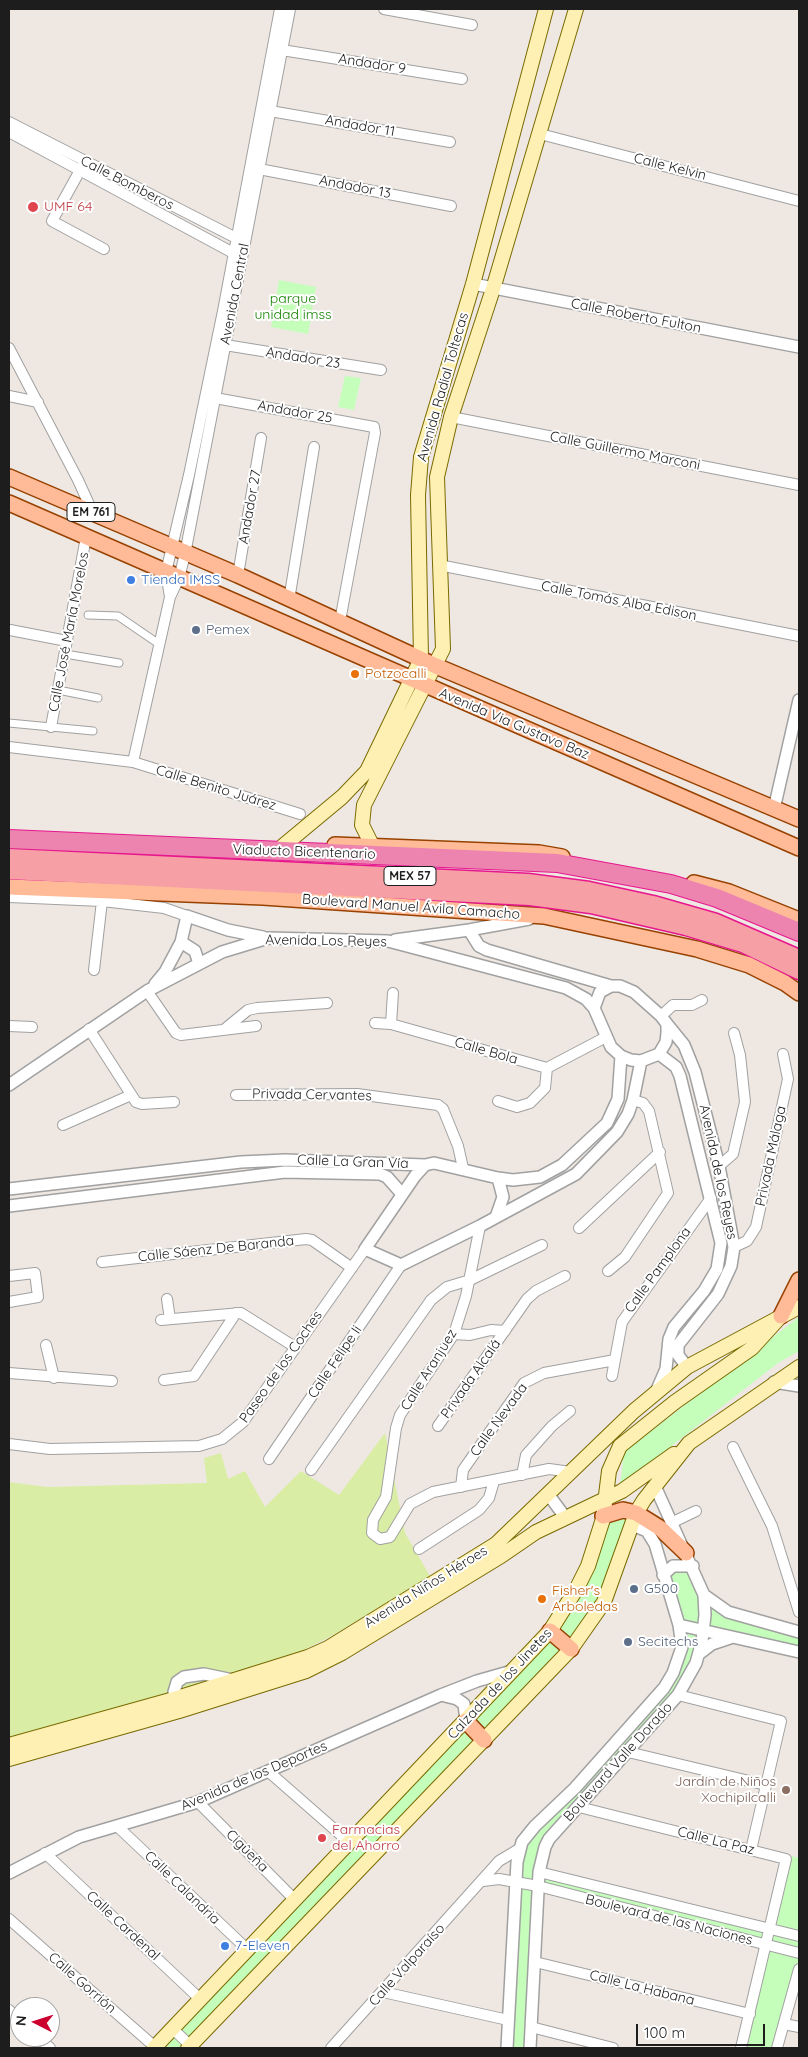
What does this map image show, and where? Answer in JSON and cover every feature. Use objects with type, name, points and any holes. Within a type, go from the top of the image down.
[{"type":"highway","name":"Viaducto Bicentenario","points":[[9,839],[556,863],[671,884],[717,898],[799,932]]},
{"type":"highway","name":"Boulevard Manuel Ávila Camacho","points":[[9,857],[528,882],[589,890],[653,904],[716,922],[799,958]]},
{"type":"highway","name":"Boulevard Manuel Ávila Camacho","points":[[9,871],[530,897],[591,905],[686,927],[743,944],[799,971]]},
{"type":"main road","name":"Avenida Radial Toltecas","points":[[372,845],[362,825],[364,805],[419,682],[421,659],[418,476],[473,284],[546,9]]},
{"type":"main road","name":"Avenida Radial Toltecas","points":[[283,846],[342,797],[367,770],[419,682],[436,666],[443,643],[437,477],[452,416],[493,289],[576,9]]},
{"type":"main road","name":"Avenida Via Gustavo Baz","points":[[9,478],[238,576],[436,666],[799,820]]},
{"type":"main road","name":"Avenida Via Gustavo Baz","points":[[9,503],[799,848]]},
{"type":"main road","points":[[9,834],[283,846],[372,845],[538,853],[623,866],[729,892],[799,920]]},
{"type":"main road","name":"Boulevard Manuel Ávila Camacho","points":[[9,887],[263,897],[544,916],[697,949],[749,965],[799,993]]},
{"type":"main road","points":[[781,1316],[799,1280]]},
{"type":"main road","name":"Calzada de los Jinetes","points":[[154,2048],[550,1631],[577,1588],[588,1566],[603,1516],[609,1471],[620,1446],[674,1402],[752,1348],[781,1316],[799,1307]]},
{"type":"main road","name":"Avenida Niños Héroes","points":[[9,1759],[177,1705],[234,1681],[308,1657],[328,1648],[496,1544],[656,1393],[688,1367],[781,1316]]},
{"type":"main road","name":"Calzada de los Jinetes","points":[[190,2047],[571,1649],[604,1602],[634,1519],[655,1486],[689,1443],[799,1366]]},
{"type":"main road","name":"Avenida Niños Héroes","points":[[9,1745],[279,1680],[320,1664],[342,1653],[501,1556],[536,1532],[565,1517],[606,1500],[636,1482],[689,1443]]},
{"type":"main road","points":[[603,1516],[623,1510],[634,1519],[660,1528],[689,1560]]},
{"type":"main road","points":[[550,1631],[571,1649]]},
{"type":"main road","points":[[466,1721],[470,1728],[484,1740]]},
{"type":"street","name":"Avenida Central","points":[[173,575],[215,398],[238,256],[236,238],[280,9]]},
{"type":"street","name":"Avenida Central","points":[[179,551],[223,311],[238,256],[245,243],[290,9]]},
{"type":"street","points":[[384,9],[472,25]]},
{"type":"street","name":"Andador 9","points":[[282,50],[462,79]]},
{"type":"street","name":"Andador 11","points":[[270,111],[450,142]]},
{"type":"street","name":"Calle Bomberos","points":[[9,122],[238,256]]},
{"type":"street","name":"Calle Bomberos","points":[[9,132],[245,243]]},
{"type":"street","name":"Calle Kelvin","points":[[540,134],[799,201]]},
{"type":"street","points":[[83,166],[52,221],[104,249]]},
{"type":"street","name":"Andador 13","points":[[259,169],[451,206]]},
{"type":"street","name":"Calle Roberto Fulton","points":[[473,284],[799,347]]},
{"type":"street","name":"Andador 23","points":[[225,345],[381,370]]},
{"type":"street","points":[[9,348],[93,513]]},
{"type":"street","points":[[9,396],[38,402]]},
{"type":"street","name":"Andador 25","points":[[215,398],[374,427],[375,433],[340,621]]},
{"type":"street","name":"Calle Guillermo Marconi","points":[[452,416],[799,485]]},
{"type":"street","name":"Andador 27","points":[[238,576],[261,438]]},
{"type":"street","points":[[289,600],[314,447]]},
{"type":"street","name":"Calle José María Morelos","points":[[51,727],[86,537]]},
{"type":"street","name":"Calle Tomás Alba Edison","points":[[439,565],[799,636]]},
{"type":"street","points":[[133,762],[170,597],[173,575]]},
{"type":"street","points":[[88,615],[118,616],[159,644]]},
{"type":"street","points":[[10,630],[67,640]]},
{"type":"street","points":[[65,654],[119,663]]},
{"type":"street","points":[[58,690],[98,698]]},
{"type":"street","points":[[774,809],[799,700]]},
{"type":"street","points":[[9,723],[92,731]]},
{"type":"street","name":"Calle Benito Juárez","points":[[9,747],[133,762],[300,814]]},
{"type":"street","points":[[9,897],[102,901],[164,908],[228,930],[268,938]]},
{"type":"street","points":[[94,970],[102,901]]},
{"type":"street","name":"Avenida Los Reyes","points":[[147,991],[165,972],[181,942],[187,916]]},
{"type":"street","points":[[388,941],[469,930],[544,916]]},
{"type":"street","points":[[469,930],[474,940],[487,950],[611,986],[620,986],[634,992],[664,1020]]},
{"type":"street","name":"Avenida Los Reyes","points":[[9,1085],[147,991],[229,949],[268,938],[388,941],[566,988],[586,999],[594,1008]]},
{"type":"street","points":[[181,942],[195,951],[199,964]]},
{"type":"street","points":[[611,986],[600,992],[594,1008],[611,1047],[621,1056],[641,1061],[658,1054],[666,1042],[664,1020],[673,1005],[690,1006],[702,1000]]},
{"type":"street","points":[[147,991],[176,1033],[186,1035],[256,1026]]},
{"type":"street","points":[[391,1024],[393,993]]},
{"type":"street","points":[[226,1029],[248,1010],[327,1003]]},
{"type":"street","name":"Avenida de los Reyes","points":[[656,1393],[680,1341],[718,1294],[731,1266],[734,1247],[719,1166],[690,1057],[664,1020]]},
{"type":"street","name":"Calle Bola","points":[[375,1024],[391,1024],[548,1068]]},
{"type":"street","points":[[9,1026],[32,1027]]},
{"type":"street","points":[[89,1029],[136,1102],[142,1104],[174,1102]]},
{"type":"street","points":[[719,1166],[733,1154],[744,1102],[740,1055],[734,1033]]},
{"type":"street","points":[[498,1101],[517,1107],[530,1103],[545,1088],[548,1068],[606,1037]]},
{"type":"street","name":"Avenida de los Reyes","points":[[658,1054],[676,1067],[680,1076],[711,1198],[720,1243],[717,1268],[704,1291],[674,1328],[667,1344],[673,1357]]},
{"type":"street","name":"Privada Málaga","points":[[734,1247],[747,1241],[756,1227],[788,1079],[783,1054]]},
{"type":"street","name":"Calle La Gran Vía","points":[[9,1189],[242,1162],[326,1160],[425,1166],[434,1163],[464,1168],[498,1178],[527,1179],[552,1171],[572,1158],[607,1123],[618,1099],[621,1056]]},
{"type":"street","points":[[365,1249],[401,1265],[480,1226],[576,1174],[617,1132],[633,1100],[641,1061]]},
{"type":"street","name":"Privada Cervantes","points":[[236,1094],[357,1094],[438,1105],[444,1109],[464,1168]]},
{"type":"street","points":[[62,1125],[131,1095]]},
{"type":"street","points":[[608,1271],[625,1257],[667,1197],[668,1190],[649,1111],[643,1103],[633,1100]]},
{"type":"street","points":[[579,1228],[660,1152]]},
{"type":"street","name":"Paseo de los Coches","points":[[9,1444],[50,1450],[199,1446],[211,1444],[233,1432],[243,1422],[402,1194],[425,1166]]},
{"type":"street","name":"Calle La Gran Vía","points":[[9,1206],[285,1172],[380,1174],[386,1177],[402,1194]]},
{"type":"street","points":[[496,1217],[502,1198],[498,1178]]},
{"type":"street","name":"Calle Pamplona","points":[[612,1376],[618,1332],[628,1312],[711,1198]]},
{"type":"street","name":"Calle Aranjuez","points":[[480,1226],[470,1280],[454,1334],[400,1415],[395,1435],[386,1497],[373,1520],[372,1533],[380,1539],[390,1537],[405,1511],[417,1498],[433,1492],[549,1469],[567,1476]]},
{"type":"street","points":[[374,1235],[387,1259]]},
{"type":"street","name":"Calle Sáenz De Baranda","points":[[102,1262],[306,1239],[312,1240],[352,1268]]},
{"type":"street","points":[[311,1470],[431,1300],[447,1287],[470,1280],[542,1244]]},
{"type":"street","name":"Calle Felipe Ii","points":[[268,1459],[401,1265]]},
{"type":"street","points":[[9,1276],[35,1273],[38,1297],[9,1302]]},
{"type":"street","name":"Privada Alcalá","points":[[438,1426],[531,1294],[565,1276]]},
{"type":"street","points":[[167,1299],[165,1320],[236,1313],[247,1316],[295,1347]]},
{"type":"street","points":[[164,1380],[194,1376],[236,1313]]},
{"type":"street","name":"Privada Alcalá","points":[[454,1334],[470,1335],[491,1330],[505,1331]]},
{"type":"street","points":[[46,1345],[54,1378]]},
{"type":"street","points":[[673,1357],[688,1367]]},
{"type":"street","name":"Calle Nevada","points":[[461,1487],[463,1470],[524,1383],[544,1373],[615,1360]]},
{"type":"street","points":[[9,1373],[54,1378],[112,1381]]},
{"type":"street","points":[[774,1382],[799,1386]]},
{"type":"street","points":[[522,1475],[526,1455],[552,1426],[570,1411]]},
{"type":"street","points":[[733,1447],[772,1526],[799,1612]]},
{"type":"street","points":[[419,1549],[479,1510],[489,1498],[494,1481]]},
{"type":"street","name":"Boulevard Valle Dorado","points":[[530,2048],[541,1856],[549,1839],[678,1695],[700,1654],[704,1630],[704,1595],[655,1486]]},
{"type":"street","points":[[548,1494],[565,1517]]},
{"type":"street","points":[[671,1523],[696,1512]]},
{"type":"street","name":"Boulevard Valle Dorado","points":[[507,2048],[515,1882],[519,1848],[535,1826],[575,1788],[664,1688],[673,1672],[682,1647],[679,1625],[650,1537],[647,1531],[634,1519]]},
{"type":"street","points":[[663,1575],[673,1566],[689,1560]]},
{"type":"street","points":[[704,1595],[728,1612],[799,1632]]},
{"type":"street","points":[[679,1625],[799,1652]]},
{"type":"street","points":[[700,1654],[712,1644],[730,1638]]},
{"type":"street","name":"Avenida de los Deportes","points":[[9,1873],[79,1837],[198,1802],[441,1695],[477,1681],[512,1671]]},
{"type":"street","points":[[441,1695],[457,1699],[464,1704],[466,1721]]},
{"type":"street","points":[[678,1695],[781,1722],[752,1850]]},
{"type":"street","points":[[628,1752],[766,1785]]},
{"type":"street","points":[[269,1772],[350,1843]]},
{"type":"street","name":"Cigûeña","points":[[198,1802],[295,1900]]},
{"type":"street","name":"Calle La Paz","points":[[578,1806],[786,1859],[771,1928]]},
{"type":"street","name":"Calle Calandria","points":[[117,1826],[248,1950]]},
{"type":"street","points":[[535,1826],[549,1839]]},
{"type":"street","name":"Calle Valparaíso","points":[[331,2048],[499,1861],[519,1848]]},
{"type":"street","name":"Calle Cardenal","points":[[45,1853],[200,1999]]},
{"type":"street","name":"Boulevard de las Naciones","points":[[539,1872],[799,1936]]},
{"type":"street","points":[[483,1881],[499,1879],[515,1882]]},
{"type":"street","name":"Boulevard de las Naciones","points":[[515,1882],[538,1886],[799,1953]]},
{"type":"street","name":"Calle Gorrión","points":[[9,1919],[154,2048]]},
{"type":"street","points":[[741,2048],[771,1928]]},
{"type":"street","name":"Calle La Habana","points":[[534,1962],[750,2014]]},
{"type":"street","points":[[778,2048],[799,1969]]},
{"type":"street","points":[[383,1992],[508,2020]]},
{"type":"street","points":[[784,2024],[799,2027]]},
{"type":"street","points":[[531,2027],[613,2048]]},
{"type":"street","points":[[173,2029],[190,2047]]},
{"type":"green space","name":"parque unidad imss","points":[[279,280],[316,287],[308,334],[271,327]]},
{"type":"green space","points":[[345,376],[361,378],[354,410],[338,407]]},
{"type":"green space","points":[[799,1317],[799,1351],[778,1363],[620,1486],[624,1452]]},
{"type":"green space","points":[[385,1433],[405,1533],[430,1576],[335,1634],[302,1651],[227,1678],[9,1739],[9,1482],[47,1487],[207,1483],[204,1458],[221,1453],[228,1479],[245,1471],[265,1507],[301,1471],[339,1495]]},
{"type":"green space","points":[[629,1513],[616,1570],[570,1649],[188,2048],[156,2048],[551,1632],[603,1523]]},
{"type":"green space","points":[[679,1565],[698,1579],[704,1630],[677,1695],[543,1849],[530,2048],[507,2048],[520,1848],[665,1688],[683,1647],[664,1575]]},
{"type":"green space","points":[[705,1596],[728,1613],[799,1632],[799,1651],[730,1637],[708,1646],[705,1630]]},
{"type":"green space","points":[[792,1856],[799,1858],[799,1934],[773,1927]]},
{"type":"green space","points":[[542,1873],[799,1936],[799,1969],[777,2048],[741,2048],[767,1945],[542,1887]]},
{"type":"place","name":"UMF 64","points":[[33,207]]},
{"type":"place","name":"Tienda IMSS","points":[[131,580]]},
{"type":"place","name":"Pemex","points":[[196,630]]},
{"type":"place","name":"Potzocalli","points":[[355,674]]},
{"type":"place","name":"G500","points":[[634,1589]]},
{"type":"place","name":"Fisher's Arboledas","points":[[542,1599]]},
{"type":"place","name":"Secitechs","points":[[628,1642]]},
{"type":"place","name":"Jardín de Niños Xochipilcalli","points":[[786,1790]]},
{"type":"place","name":"Farmacias del Ahorro","points":[[322,1838]]},
{"type":"place","name":"7-Eleven","points":[[225,1946]]}]
